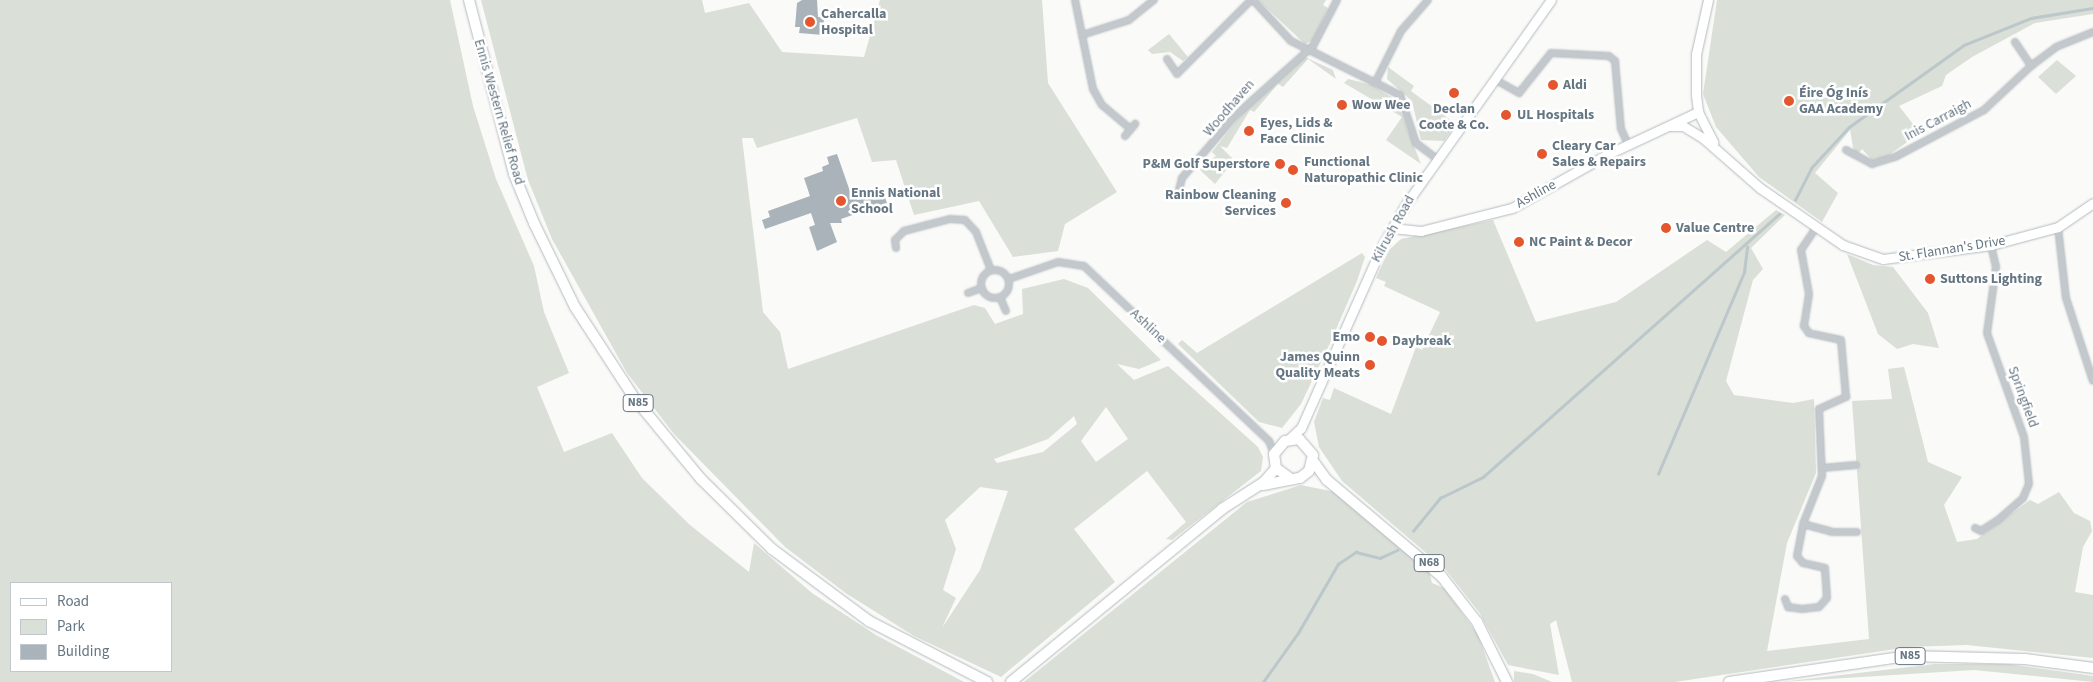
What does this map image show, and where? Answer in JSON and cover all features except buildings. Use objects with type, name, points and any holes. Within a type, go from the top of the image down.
[{"type":"main road","name":"Ennis Western Relief Road","points":[[469,0],[514,174],[534,223],[575,307],[635,399],[702,479],[772,549],[869,621],[987,682]]},
{"type":"main road","points":[[1276,468],[1274,454],[1285,441],[1307,444]]},
{"type":"main road","name":"N68","points":[[1307,444],[1314,461],[1327,480],[1442,577],[1477,622],[1501,677],[1507,682]]},
{"type":"main road","points":[[1295,478],[1314,461]]},
{"type":"main road","points":[[1276,468],[1295,478]]},
{"type":"main road","points":[[1011,682],[1222,509],[1254,489],[1276,468]]},
{"type":"main road","points":[[1254,489],[1295,478],[1327,480]]},
{"type":"main road","name":"N85","points":[[1729,682],[1908,656],[2015,658],[2093,668]]},
{"type":"street","points":[[1075,0],[1093,89],[1102,105],[1128,127]]},
{"type":"street","points":[[1082,35],[1129,20],[1154,0]]},
{"type":"street","points":[[1167,59],[1177,74],[1252,0],[1278,30],[1306,51],[1376,81],[1400,95],[1416,143],[1436,158]]},
{"type":"street","name":"Woodhaven","points":[[1179,190],[1182,178],[1236,115],[1306,51],[1337,0]]},
{"type":"street","points":[[1376,81],[1401,31],[1428,0]]},
{"type":"street","name":"Kilrush Road","points":[[1285,441],[1301,428],[1392,228],[1436,158],[1551,0]]},
{"type":"street","points":[[1708,0],[1696,54],[1698,112],[1718,149]]},
{"type":"street","name":"Inis Carraigh","points":[[1846,150],[1872,164],[1894,157],[1984,110],[2031,66],[2056,47],[2093,32]]},
{"type":"street","points":[[2014,42],[2031,66]]},
{"type":"street","points":[[1494,80],[1520,93],[1551,53],[1609,56],[1615,62],[1622,129],[1628,144]]},
{"type":"street","name":"Ashline","points":[[1392,228],[1421,231],[1512,208],[1628,144],[1698,112]]},
{"type":"street","points":[[1125,136],[1128,127],[1135,124]]},
{"type":"street","points":[[1670,126],[1683,126],[1718,149]]},
{"type":"street","name":"St. Flannan's Drive","points":[[1718,149],[1760,188],[1816,228],[1860,254],[1883,259],[1992,245],[2058,227],[2093,203]]},
{"type":"street","points":[[896,248],[895,240],[904,231],[950,218],[965,220],[976,232],[991,270]]},
{"type":"street","points":[[2058,227],[2066,298],[2093,381]]},
{"type":"street","points":[[1786,599],[1788,607],[1802,609],[1819,607],[1827,598],[1825,568],[1803,563],[1797,556],[1803,524],[1822,468],[1819,409],[1846,397],[1841,340],[1809,333],[1804,326],[1808,294],[1801,250],[1816,228]]},
{"type":"street","name":"Springfield","points":[[1975,528],[1981,531],[1998,520],[2023,498],[2029,484],[2024,437],[1987,333],[1996,267],[1992,245]]},
{"type":"street","name":"Ashline","points":[[1009,279],[1058,262],[1084,266],[1269,441],[1274,454]]},
{"type":"street","points":[[991,270],[1002,271],[1009,279],[1007,291],[1000,297],[989,296],[982,288],[983,276],[991,270]]},
{"type":"street","points":[[968,293],[982,288]]},
{"type":"street","points":[[1000,297],[1006,311]]},
{"type":"street","points":[[1301,428],[1307,444]]},
{"type":"street","points":[[1269,441],[1285,441]]},
{"type":"street","points":[[1822,468],[1856,465]]},
{"type":"street","points":[[1803,524],[1832,532],[1858,532]]},
{"type":"green space","points":[[0,0],[450,0],[473,106],[496,179],[534,266],[544,312],[569,373],[537,387],[564,452],[612,433],[642,478],[690,525],[749,572],[754,543],[812,593],[876,635],[964,682],[0,682]]},
{"type":"green space","points":[[481,0],[702,0],[705,13],[749,3],[782,52],[864,57],[880,0],[1042,0],[1048,83],[1117,192],[1065,224],[1058,251],[1013,257],[979,201],[914,215],[896,160],[872,162],[857,118],[757,148],[753,138],[742,138],[763,312],[780,332],[788,369],[974,305],[985,308],[995,324],[1023,314],[1022,289],[1064,279],[1088,288],[1161,360],[1139,369],[1117,364],[1134,380],[1168,366],[1258,447],[1263,457],[1261,471],[1172,540],[1166,539],[1186,522],[1147,471],[1074,529],[1115,582],[1001,677],[914,636],[847,594],[785,547],[674,434],[627,373],[552,239],[528,180]],"holes":[[[1106,407],[1128,439],[1096,462],[1081,441]],[[1074,416],[1077,424],[1043,452],[997,463],[994,459],[1048,439]],[[980,487],[1008,491],[980,570],[942,628],[956,598],[943,590],[956,549],[945,520]]]},
{"type":"green space","points":[[1258,0],[1326,0],[1323,5],[1328,8],[1312,41],[1305,44]]},
{"type":"green space","name":"Éire Óg Inís GAA Academy","points":[[1717,0],[2093,0],[2093,14],[2035,23],[1972,57],[1946,75],[1942,86],[1899,106],[1920,133],[1886,157],[1872,160],[1862,149],[1858,154],[1854,152],[1850,130],[1815,173],[1838,193],[1822,222],[1759,177],[1716,127],[1703,94]]},
{"type":"green space","points":[[1169,34],[1188,57],[1183,61],[1170,52],[1152,54],[1148,50]]},
{"type":"green space","points":[[1305,57],[1333,70],[1336,79],[1308,59],[1283,87],[1278,84],[1254,112],[1250,110],[1227,148],[1220,146],[1234,160],[1215,184],[1198,168],[1216,156],[1212,152],[1245,110]]},
{"type":"green space","points":[[2057,60],[2076,76],[2056,94],[2038,77]]},
{"type":"green space","points":[[1388,67],[1414,86],[1411,91],[1456,124],[1444,141],[1421,140],[1412,101],[1387,79]]},
{"type":"green space","points":[[1348,79],[1372,85],[1396,100],[1421,164],[1386,140],[1402,117],[1344,83]]},
{"type":"green space","points":[[1776,210],[1785,215],[1751,248],[1763,269],[1753,280],[1726,381],[1734,395],[1793,403],[1814,399],[1816,473],[1787,543],[1767,651],[1869,639],[1852,401],[1892,399],[1888,369],[1904,367],[1928,462],[1962,477],[1944,505],[1957,542],[1977,539],[2030,500],[2038,504],[2059,492],[2074,513],[2090,521],[2092,531],[2083,547],[2075,592],[2093,595],[2093,658],[1967,645],[1909,647],[1675,682],[1572,682],[1556,620],[1550,624],[1559,675],[1508,665],[1479,612],[1445,569],[1342,481],[1319,447],[1314,422],[1323,398],[1330,400],[1334,388],[1391,414],[1416,347],[1422,350],[1440,312],[1384,286],[1386,282],[1376,278],[1389,250],[1401,239],[1493,220],[1536,322],[1616,302],[1707,240],[1726,252]]},
{"type":"green space","points":[[1362,253],[1365,257],[1357,281],[1331,341],[1301,404],[1282,428],[1259,422],[1178,344],[1182,340],[1197,353]]},
{"type":"green space","points":[[1847,254],[1873,265],[1893,267],[1928,313],[1939,348],[1913,344],[1897,349],[1878,334]]},
{"type":"green space","points":[[1301,485],[1335,492],[1429,571],[1432,583],[1444,588],[1478,635],[1495,682],[1024,682],[1247,502]]},
{"type":"green space","points":[[1935,664],[2008,664],[2093,676],[2093,682],[1974,670],[1781,682]]},
{"type":"green space","points":[[1514,671],[1533,674],[1552,682],[1514,682]]},
{"type":"waterway","points":[[1795,200],[1811,168],[1849,127],[1964,45],[2031,18],[2093,8]]},
{"type":"waterway","points":[[1413,531],[1440,498],[1483,477],[1779,214]]},
{"type":"waterway","points":[[1658,474],[1744,272],[1747,247]]},
{"type":"waterway","points":[[1263,682],[1298,633],[1338,564],[1356,552],[1380,558],[1397,550]]},
{"type":"place","name":"Cahercalla Hospital","points":[[810,22]]},
{"type":"place","name":"Aldi","points":[[1553,85]]},
{"type":"place","name":"Declan Coote & Co.","points":[[1454,93]]},
{"type":"place","name":"Éire Óg Inís GAA Academy","points":[[1789,101]]},
{"type":"place","name":"Wow Wee","points":[[1342,105]]},
{"type":"place","name":"UL Hospitals","points":[[1506,115]]},
{"type":"place","name":"Eyes, Lids & Face Clinic","points":[[1249,131]]},
{"type":"place","name":"Cleary Car Sales & Repairs","points":[[1542,154]]},
{"type":"place","name":"P&M Golf Superstore","points":[[1280,164]]},
{"type":"place","name":"Functional Naturopathic Clinic","points":[[1293,170]]},
{"type":"place","name":"Ennis National School","points":[[841,201]]},
{"type":"place","name":"Rainbow Cleaning Services","points":[[1286,203]]},
{"type":"place","name":"Value Centre","points":[[1666,228]]},
{"type":"place","name":"NC Paint & Decor","points":[[1519,242]]},
{"type":"place","name":"Suttons Lighting","points":[[1930,279]]},
{"type":"place","name":"Emo","points":[[1370,337]]},
{"type":"place","name":"Daybreak","points":[[1382,341]]},
{"type":"place","name":"James Quinn Quality Meats","points":[[1370,365]]}]
